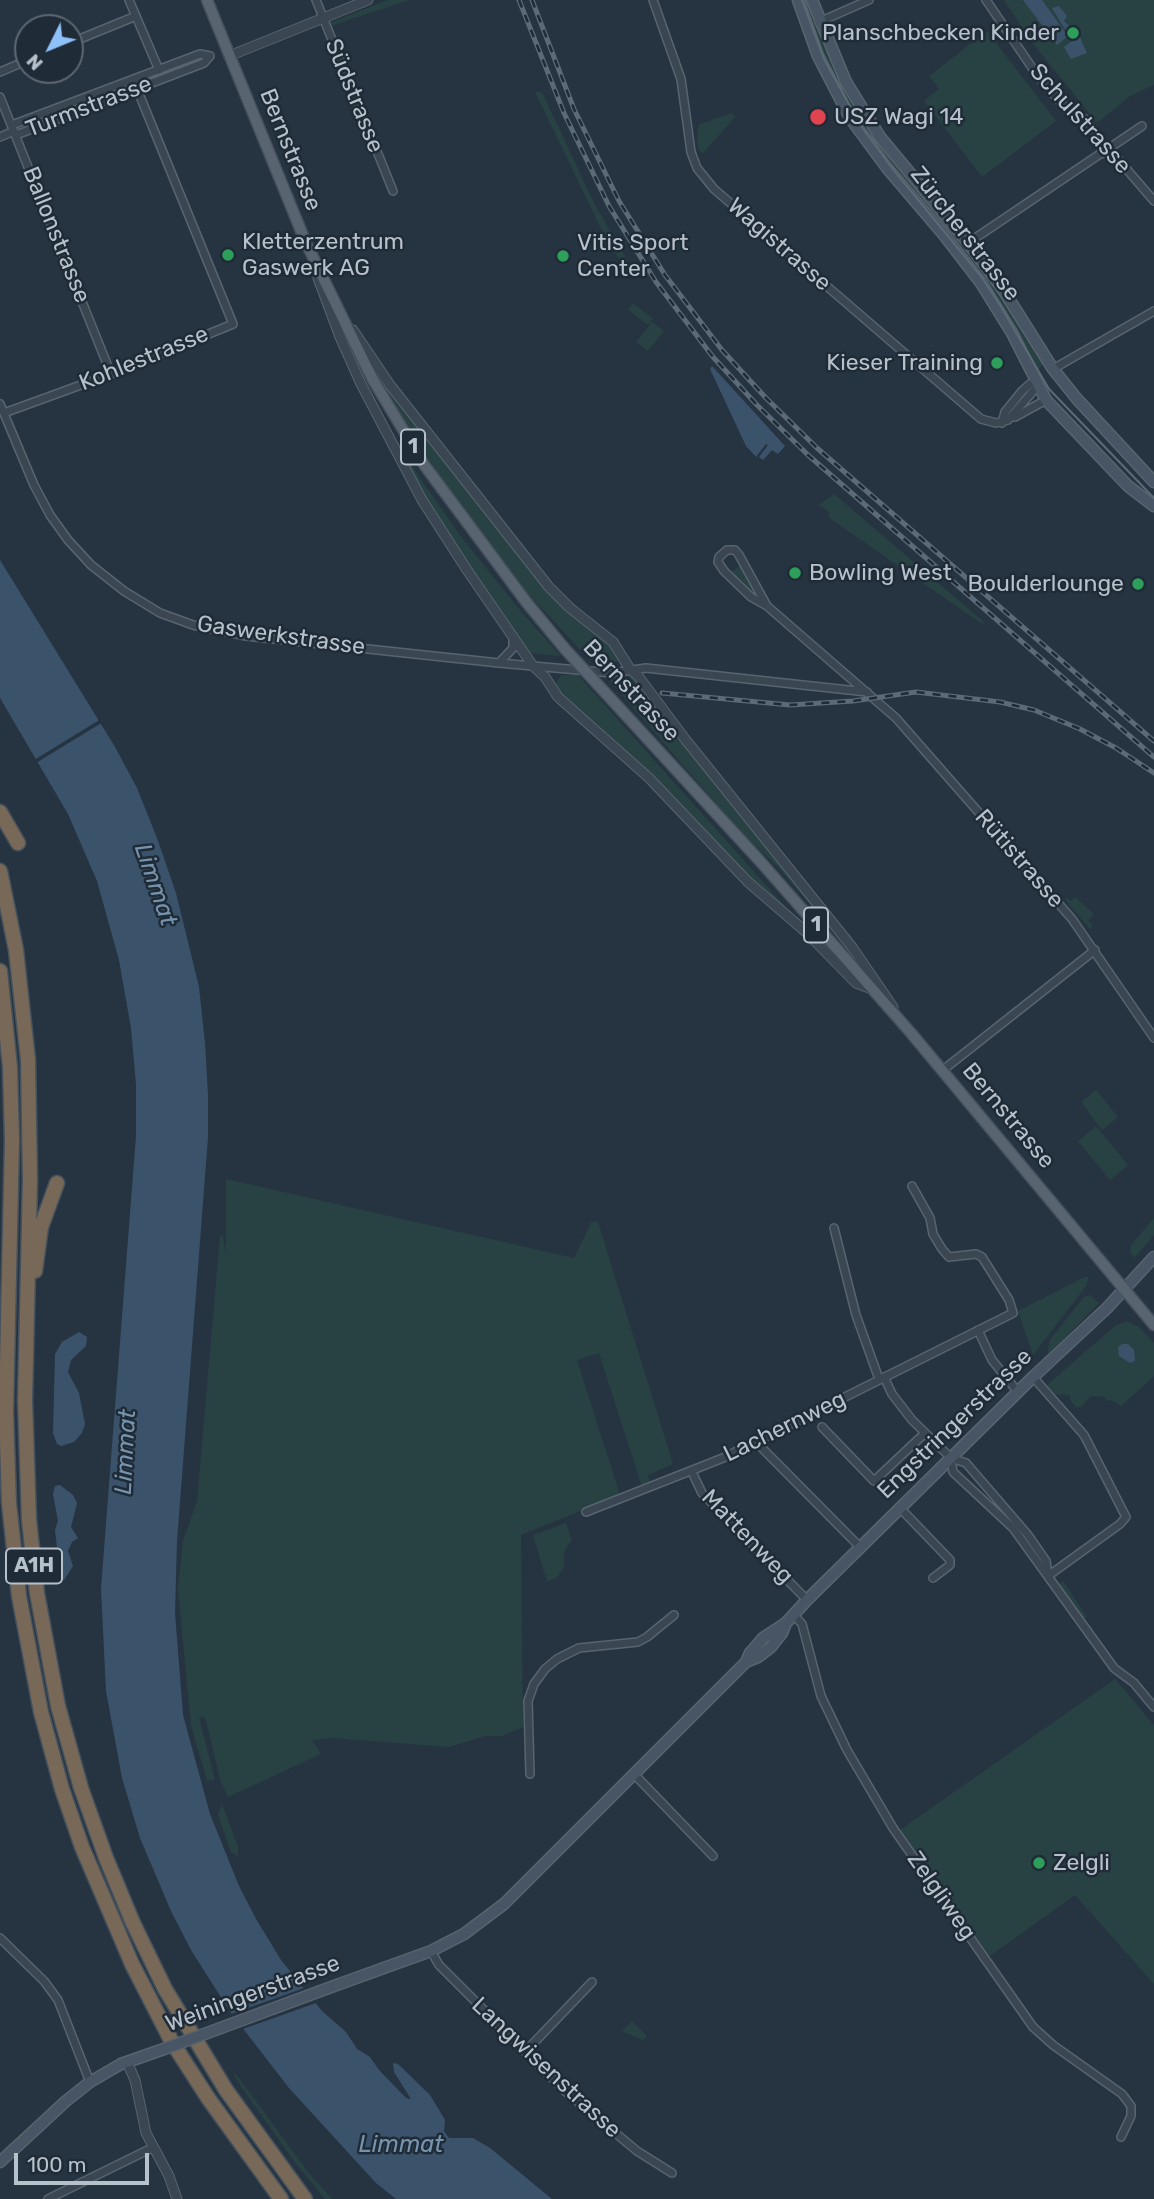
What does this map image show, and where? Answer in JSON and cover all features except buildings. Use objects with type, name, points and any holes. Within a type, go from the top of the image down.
[{"type":"highway","points":[[0,812],[18,844]]},
{"type":"highway","name":"A1H","points":[[0,871],[16,950],[28,1060],[30,1180],[26,1342],[27,1485],[37,1592],[56,1695],[81,1788],[117,1885],[171,1999],[197,2046],[248,2123],[305,2199]]},
{"type":"highway","name":"A1H","points":[[0,971],[6,1020],[11,1116],[6,1411],[9,1503],[19,1596],[41,1712],[62,1789],[82,1847],[112,1923],[137,1975],[173,2042],[208,2098],[281,2199]]},
{"type":"highway","points":[[26,1342],[41,1227],[57,1183]]},
{"type":"main road","name":"Bernstrasse","points":[[207,0],[306,243],[373,380],[425,466],[527,603],[565,649],[874,990],[1154,1325]]},
{"type":"main road","name":"Zürcherstrasse","points":[[798,0],[818,55],[850,118],[887,169],[981,283],[1012,334],[1046,400],[1128,486],[1154,506]]},
{"type":"main road","name":"Zürcherstrasse","points":[[812,0],[846,82],[866,117],[894,156],[968,243],[1004,291],[1053,369],[1154,482]]},
{"type":"main road","points":[[1037,383],[1053,369]]},
{"type":"main road","name":"Engstringerstrasse","points":[[528,1880],[746,1662],[763,1638],[790,1618],[1125,1289],[1154,1257]]},
{"type":"main road","name":"Weiningerstrasse","points":[[0,2162],[66,2101],[105,2072],[431,1951],[482,1921],[528,1880]]},
{"type":"street","name":"Turmstrasse","points":[[130,0],[163,78]]},
{"type":"street","name":"Südstrasse","points":[[316,0],[393,191]]},
{"type":"street","points":[[229,56],[368,0]]},
{"type":"street","name":"Wagistrasse","points":[[653,0],[679,71],[689,142],[694,161],[702,174],[723,196],[970,411],[987,422],[1005,421]]},
{"type":"street","points":[[820,22],[869,0]]},
{"type":"street","name":"Schulstrasse","points":[[986,0],[1037,75],[1068,111],[1085,119],[1109,152],[1154,201]]},
{"type":"street","points":[[84,37],[136,16]]},
{"type":"street","name":"Turmstrasse","points":[[0,137],[14,130],[158,69],[200,54],[210,56],[204,63],[14,130]]},
{"type":"street","name":"Kohlestrasse","points":[[4,413],[111,374],[233,324],[133,79]]},
{"type":"street","name":"Ballonstrasse","points":[[0,97],[111,374]]},
{"type":"street","points":[[968,243],[1100,154],[1109,152],[1111,147],[1142,126]]},
{"type":"street","points":[[306,243],[340,337],[384,430],[422,500],[533,666],[545,677],[558,697],[649,778],[748,882],[807,932],[856,983],[874,990]]},
{"type":"street","points":[[322,276],[371,358],[433,441],[549,587],[570,608],[613,642],[630,669],[685,740],[845,937],[905,1026]]},
{"type":"street","points":[[1053,369],[1154,311]]},
{"type":"street","points":[[1005,421],[1035,389],[1037,383]]},
{"type":"street","points":[[1005,421],[1046,400]]},
{"type":"street","name":"Gaswerkstrasse","points":[[0,404],[41,500],[68,540],[111,583],[160,613],[228,634],[612,673],[630,669]]},
{"type":"street","points":[[732,550],[737,553],[767,606],[751,597],[724,571],[718,559],[724,551],[732,550]]},
{"type":"street","name":"Rütistrasse","points":[[767,606],[896,718],[1072,919],[1154,1038]]},
{"type":"street","points":[[499,663],[513,648],[512,635]]},
{"type":"street","points":[[630,669],[646,668],[867,692]]},
{"type":"street","points":[[943,1070],[1095,950]]},
{"type":"street","name":"Lachernweg","points":[[586,1512],[692,1472],[1013,1313],[1009,1300],[982,1257],[976,1254],[949,1256],[942,1249],[933,1234],[930,1218],[912,1186]]},
{"type":"street","points":[[834,1228],[856,1315],[881,1378],[901,1408],[951,1458],[966,1463],[1028,1535],[1046,1561],[1048,1576]]},
{"type":"street","points":[[978,1330],[992,1360],[1018,1392]]},
{"type":"street","points":[[1033,1377],[1084,1435],[1126,1517],[1048,1576]]},
{"type":"street","points":[[822,1427],[874,1481],[925,1433]]},
{"type":"street","points":[[756,1442],[860,1547]]},
{"type":"street","points":[[951,1458],[953,1472],[1009,1524],[1114,1668],[1134,1683],[1154,1707]]},
{"type":"street","name":"Mattenweg","points":[[692,1472],[702,1493],[807,1600]]},
{"type":"street","points":[[900,1508],[950,1560],[950,1565],[933,1578]]},
{"type":"street","points":[[530,1774],[528,1701],[534,1684],[545,1669],[557,1659],[579,1648],[638,1642],[674,1615]]},
{"type":"street","name":"Zelgliweg","points":[[790,1618],[802,1624],[821,1696],[848,1750],[893,1828],[1033,2027],[1053,2045],[1122,2094],[1131,2106],[1131,2116],[1121,2137]]},
{"type":"street","points":[[634,1774],[713,1856]]},
{"type":"street","points":[[0,1938],[44,1981],[58,2000],[90,2082]]},
{"type":"street","name":"Langwisenstrasse","points":[[431,1951],[439,1965],[525,2052],[601,2122],[637,2151],[672,2173]]},
{"type":"street","points":[[525,2052],[592,1982]]},
{"type":"street","points":[[127,2062],[135,2080],[141,2117],[152,2148],[169,2176],[177,2199]]},
{"type":"street","points":[[48,2199],[152,2148]]},
{"type":"green space","points":[[388,0],[409,0],[330,26],[329,23]]},
{"type":"green space","points":[[800,0],[809,0],[835,68],[990,276],[1043,361],[1039,370],[1036,371],[1015,334],[894,174],[839,95]]},
{"type":"green space","points":[[1004,0],[1154,0],[1154,85],[1130,96],[1097,123],[1031,41]]},
{"type":"green space","points":[[987,31],[1056,121],[982,177],[924,101],[939,89],[929,76]]},
{"type":"green space","points":[[535,92],[542,92],[595,205],[633,270],[628,271],[609,245]]},
{"type":"green space","points":[[732,113],[735,117],[703,153],[699,150],[697,141],[700,124]]},
{"type":"green space","points":[[633,303],[653,319],[648,325],[628,310]]},
{"type":"green space","points":[[652,322],[664,331],[648,351],[636,342]]},
{"type":"green space","points":[[386,387],[556,601],[607,641],[618,662],[589,659],[531,597],[442,479],[394,405],[384,388]]},
{"type":"green space","points":[[384,421],[462,538],[561,656],[528,653],[529,649],[525,648],[432,512]]},
{"type":"green space","points":[[834,494],[984,622],[982,624],[828,517],[830,513],[819,505]]},
{"type":"green space","points":[[740,565],[755,593],[754,595],[731,573]]},
{"type":"green space","points":[[561,675],[578,675],[789,913],[751,880],[641,766],[561,695],[556,683]]},
{"type":"green space","points":[[631,677],[849,947],[847,948],[778,867],[740,831],[608,679]]},
{"type":"green space","points":[[1066,897],[1071,901],[1075,897],[1094,914],[1088,921],[1093,925],[1091,928],[1067,902]]},
{"type":"green space","points":[[1096,1090],[1118,1117],[1102,1130],[1081,1102]]},
{"type":"green space","points":[[1096,1126],[1128,1165],[1110,1180],[1078,1141]]},
{"type":"green space","points":[[226,1179],[574,1258],[592,1221],[598,1222],[673,1464],[648,1475],[650,1483],[642,1487],[599,1353],[577,1360],[620,1495],[521,1535],[523,1727],[502,1736],[485,1736],[449,1747],[333,1738],[312,1740],[321,1754],[228,1797],[221,1782],[205,1717],[199,1717],[215,1780],[207,1780],[191,1726],[178,1589],[183,1541],[197,1501],[220,1236],[223,1237],[226,1253]]},
{"type":"green space","points":[[1154,1218],[1154,1235],[1134,1258],[1130,1252],[1131,1245]]},
{"type":"green space","points":[[1089,1277],[1086,1286],[1033,1355],[1018,1311]]},
{"type":"green space","points":[[1090,1295],[1099,1303],[1048,1355],[1049,1341],[1084,1297]]},
{"type":"green space","points":[[1127,1321],[1139,1327],[1154,1343],[1154,1376],[1121,1406],[1111,1400],[1106,1401],[1105,1397],[1091,1396],[1081,1407],[1076,1407],[1070,1400],[1070,1395],[1055,1394],[1047,1385],[1115,1326]]},
{"type":"green space","points":[[566,1523],[572,1540],[564,1552],[564,1568],[557,1577],[547,1582],[533,1535]]},
{"type":"green space","points":[[1063,1581],[1087,1617],[1083,1619],[1058,1585]]},
{"type":"green space","name":"Zelgli","points":[[1115,1679],[1154,1725],[1154,1984],[1075,1895],[990,1956],[900,1830]]},
{"type":"green space","points":[[222,1804],[238,1847],[238,1856],[231,1852],[218,1815]]},
{"type":"green space","points":[[632,2021],[647,2036],[643,2040],[622,2031]]},
{"type":"green space","points":[[236,2074],[308,2172],[332,2199],[325,2199],[297,2165],[234,2076]]},
{"type":"water","points":[[1023,0],[1042,0],[1068,36],[1057,45]]},
{"type":"water","name":"Planschbecken Kinder","points":[[1059,6],[1067,16],[1064,21],[1079,35],[1087,53],[1071,59],[1064,47],[1072,41],[1052,8]]},
{"type":"water","points":[[712,366],[785,446],[778,454],[772,450],[763,460],[759,457],[768,445],[766,444],[756,457],[746,446],[710,369]]},
{"type":"water","name":"Limmat","points":[[0,560],[115,747],[137,788],[176,893],[199,987],[205,1043],[208,1137],[177,1541],[175,1613],[183,1715],[210,1814],[239,1886],[256,1919],[281,1960],[322,2011],[346,2032],[357,2049],[370,2057],[406,2098],[411,2099],[394,2072],[393,2063],[398,2064],[430,2095],[445,2120],[444,2131],[449,2138],[473,2138],[490,2148],[552,2199],[396,2199],[376,2183],[289,2088],[231,2013],[191,1950],[140,1838],[122,1778],[106,1691],[101,1588],[136,1136],[136,1084],[131,1028],[119,960],[97,881],[68,814],[0,698]]},
{"type":"water","points":[[79,1332],[87,1337],[86,1346],[71,1360],[68,1372],[79,1393],[85,1424],[82,1433],[74,1442],[61,1446],[57,1444],[53,1433],[55,1354],[62,1342]]},
{"type":"water","points":[[1128,1344],[1134,1350],[1135,1361],[1130,1363],[1119,1356],[1118,1347]]},
{"type":"water","points":[[60,1485],[73,1495],[77,1503],[71,1527],[78,1538],[72,1542],[68,1551],[73,1566],[64,1580],[61,1579],[60,1573],[55,1530],[58,1521],[53,1494],[55,1486]]},
{"type":"pier","points":[[101,719],[103,722],[36,763],[34,760]]},
{"type":"pier","points":[[307,1987],[319,2002],[240,2030],[228,2015]]},
{"type":"tram line","points":[[802,0],[824,59],[861,126],[980,275],[1049,389],[1154,498]]},
{"type":"railway","points":[[519,0],[564,113],[609,206],[656,282],[713,357],[808,455],[1154,757]]},
{"type":"railway","points":[[532,0],[574,109],[619,201],[665,275],[722,350],[817,448],[1154,741]]},
{"type":"railway","points":[[662,693],[790,705],[853,701],[916,692],[1000,702],[1034,710],[1080,729],[1154,773]]},
{"type":"place","name":"Planschbecken Kinder","points":[[1073,33]]},
{"type":"place","name":"USZ Wagi 14","points":[[818,117]]},
{"type":"place","name":"Kletterzentrum Gaswerk AG","points":[[228,255]]},
{"type":"place","name":"Vitis Sport Center","points":[[563,256]]},
{"type":"place","name":"Kieser Training","points":[[997,363]]},
{"type":"place","name":"Bowling West","points":[[795,573]]},
{"type":"place","name":"Boulderlounge","points":[[1138,584]]},
{"type":"place","name":"Zelgli","points":[[1039,1863]]}]
